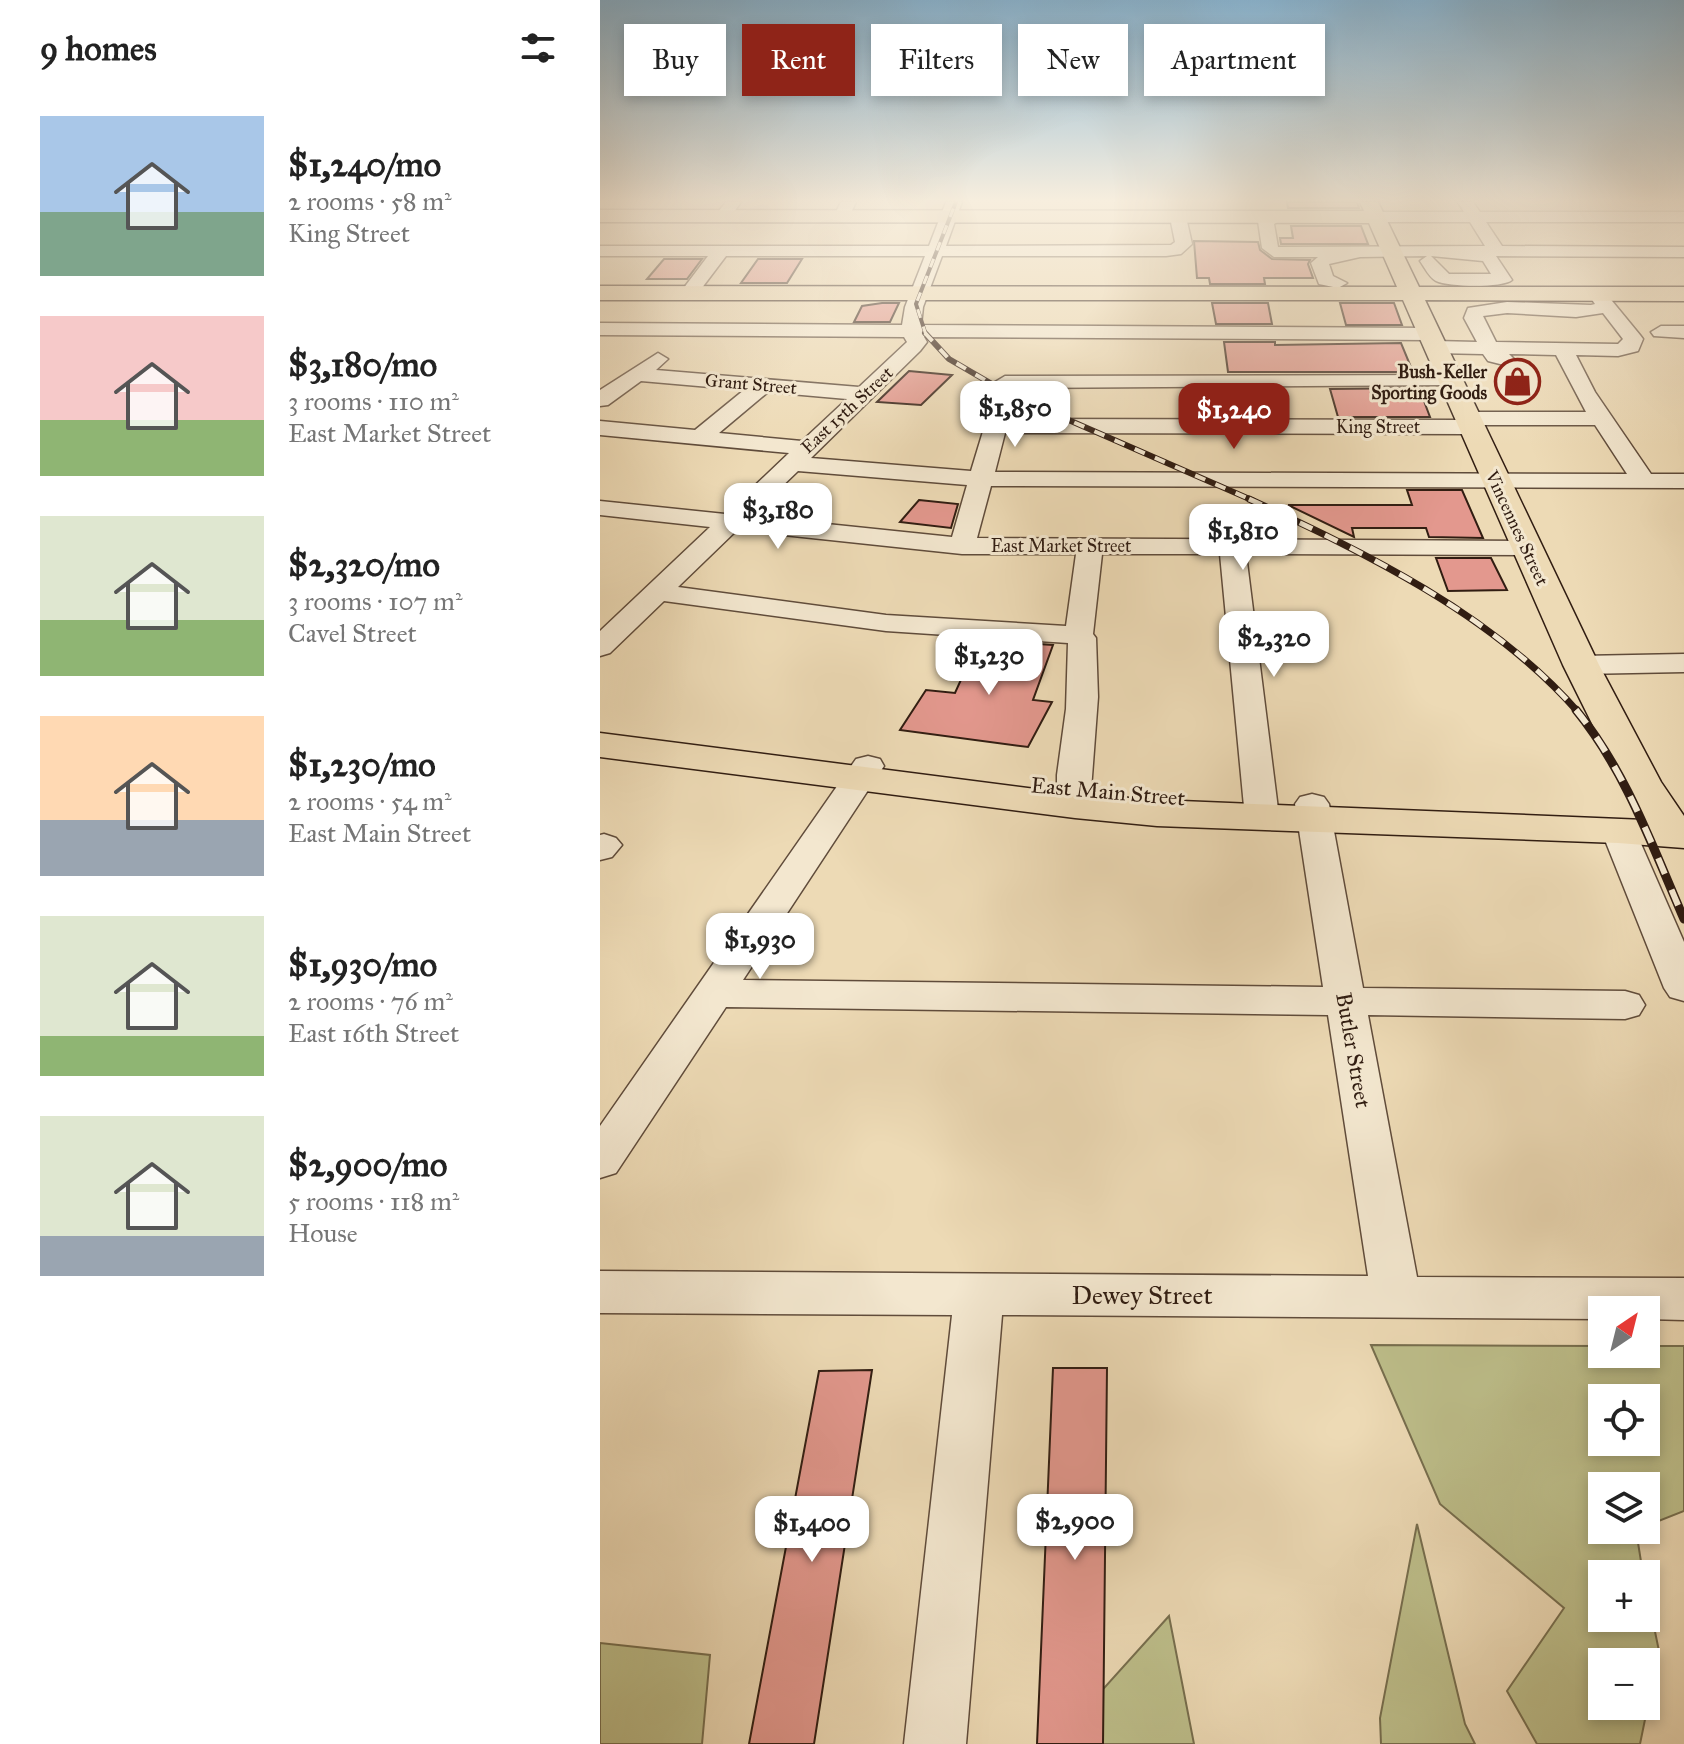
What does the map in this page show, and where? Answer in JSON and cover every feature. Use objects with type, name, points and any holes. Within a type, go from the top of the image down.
[{"type":"main road","name":"Vincennes Street","points":[[1406,283],[1581,665],[1641,782],[1682,839]]},
{"type":"main road","points":[[600,293],[1538,294],[1602,300],[1684,294]]},
{"type":"main road","name":"East Main Street","points":[[600,730],[1075,806],[1261,809],[1554,830],[1618,830],[1682,839]]},
{"type":"main road","name":"East Main Street","points":[[600,745],[863,773],[1261,809]]},
{"type":"street","points":[[689,293],[696,283]]},
{"type":"street","name":"East 15th Street","points":[[600,647],[913,347],[917,342],[911,331],[922,283]]},
{"type":"street","points":[[1165,283],[1166,294]]},
{"type":"street","points":[[1308,283],[1312,294]]},
{"type":"street","points":[[1531,283],[1538,294]]},
{"type":"street","points":[[1602,300],[1633,339],[1631,347],[1618,350],[1500,359],[1490,348],[1473,318],[1475,312],[1497,309],[1591,310],[1602,300]]},
{"type":"street","points":[[600,329],[1020,332],[1432,341],[1490,348]]},
{"type":"street","points":[[600,400],[701,329]]},
{"type":"street","points":[[962,546],[998,426],[1005,382],[1005,352],[1020,332]]},
{"type":"street","points":[[1661,332],[1684,332]]},
{"type":"street","points":[[1565,354],[1637,471]]},
{"type":"street","name":"Grant Street","points":[[637,374],[864,394]]},
{"type":"street","points":[[1005,382],[1449,381]]},
{"type":"street","points":[[699,438],[763,385]]},
{"type":"street","name":"King Street","points":[[998,426],[1410,428],[1602,418]]},
{"type":"street","points":[[600,428],[699,438],[799,456],[980,479],[1496,482],[1637,471]]},
{"type":"street","points":[[1410,428],[1430,480]]},
{"type":"street","points":[[1529,461],[1637,471],[1684,481]]},
{"type":"street","name":"East Market Street","points":[[600,508],[962,546],[1525,547]]},
{"type":"street","points":[[1074,790],[1072,775],[1079,732],[1083,658],[1082,638],[1079,635],[1090,546]]},
{"type":"street","points":[[1232,547],[1261,809]]},
{"type":"street","points":[[600,607],[646,601],[886,623],[1079,635]]},
{"type":"street","points":[[1581,665],[1684,663]]},
{"type":"street","points":[[600,1161],[863,773]]},
{"type":"street","name":"Butler Street","points":[[1313,812],[1396,1297]]},
{"type":"street","points":[[1618,830],[1684,988]]},
{"type":"street","points":[[714,993],[1625,1005]]},
{"type":"street","name":"Dewey Street","points":[[600,1292],[1684,1299]]},
{"type":"street","points":[[935,1744],[979,1294]]},
{"type":"green space","points":[[1371,1345],[1588,1346],[1588,1368],[1660,1368],[1660,1346],[1684,1346],[1684,1511],[1660,1520],[1660,1472],[1588,1472],[1588,1544],[1638,1544],[1641,1560],[1588,1560],[1588,1632],[1655,1632],[1658,1648],[1588,1648],[1588,1720],[1645,1720],[1640,1744],[1537,1744],[1507,1691],[1564,1608],[1440,1504]]},
{"type":"green space","points":[[1417,1524],[1465,1724],[1475,1744],[1381,1744],[1380,1718]]},
{"type":"green space","points":[[1169,1616],[1194,1744],[1087,1744],[1086,1708]]},
{"type":"green space","points":[[600,1643],[710,1655],[702,1744],[600,1744]]},
{"type":"building","points":[[899,303],[890,322],[854,322],[862,306]]},
{"type":"building","points":[[1212,303],[1268,303],[1272,324],[1216,324]]},
{"type":"building","points":[[1340,303],[1394,303],[1402,325],[1346,325]]},
{"type":"building","points":[[1224,342],[1275,342],[1275,345],[1401,343],[1413,372],[1228,372]]},
{"type":"building","points":[[909,371],[952,375],[921,405],[877,402]]},
{"type":"building","points":[[1419,388],[1430,417],[1338,417],[1330,389]]},
{"type":"building","points":[[1407,490],[1462,490],[1483,538],[1429,537],[1426,528],[1352,528],[1354,537],[1288,505],[1412,505]]},
{"type":"building","points":[[919,500],[958,504],[951,528],[900,522]]},
{"type":"building","points":[[1436,558],[1491,558],[1507,590],[1448,591]]},
{"type":"building","points":[[979,640],[1053,645],[1033,700],[1052,702],[1028,747],[900,730],[926,690],[955,693]]},
{"type":"building","points":[[1053,1368],[1107,1368],[1103,1744],[1037,1744]]},
{"type":"building","points":[[872,1370],[814,1744],[749,1744],[819,1371]]},
{"type":"railway","points":[[924,283],[916,304],[926,334]]},
{"type":"railway","points":[[926,334],[949,359],[1009,394],[1254,501]]},
{"type":"railway","points":[[1249,499],[1382,564],[1467,616],[1507,645],[1578,712]]},
{"type":"railway","points":[[1576,710],[1610,758],[1624,784],[1684,919]]},
{"type":"place","name":"Bush-Keller Sporting Goods","points":[[1518,382]]}]
